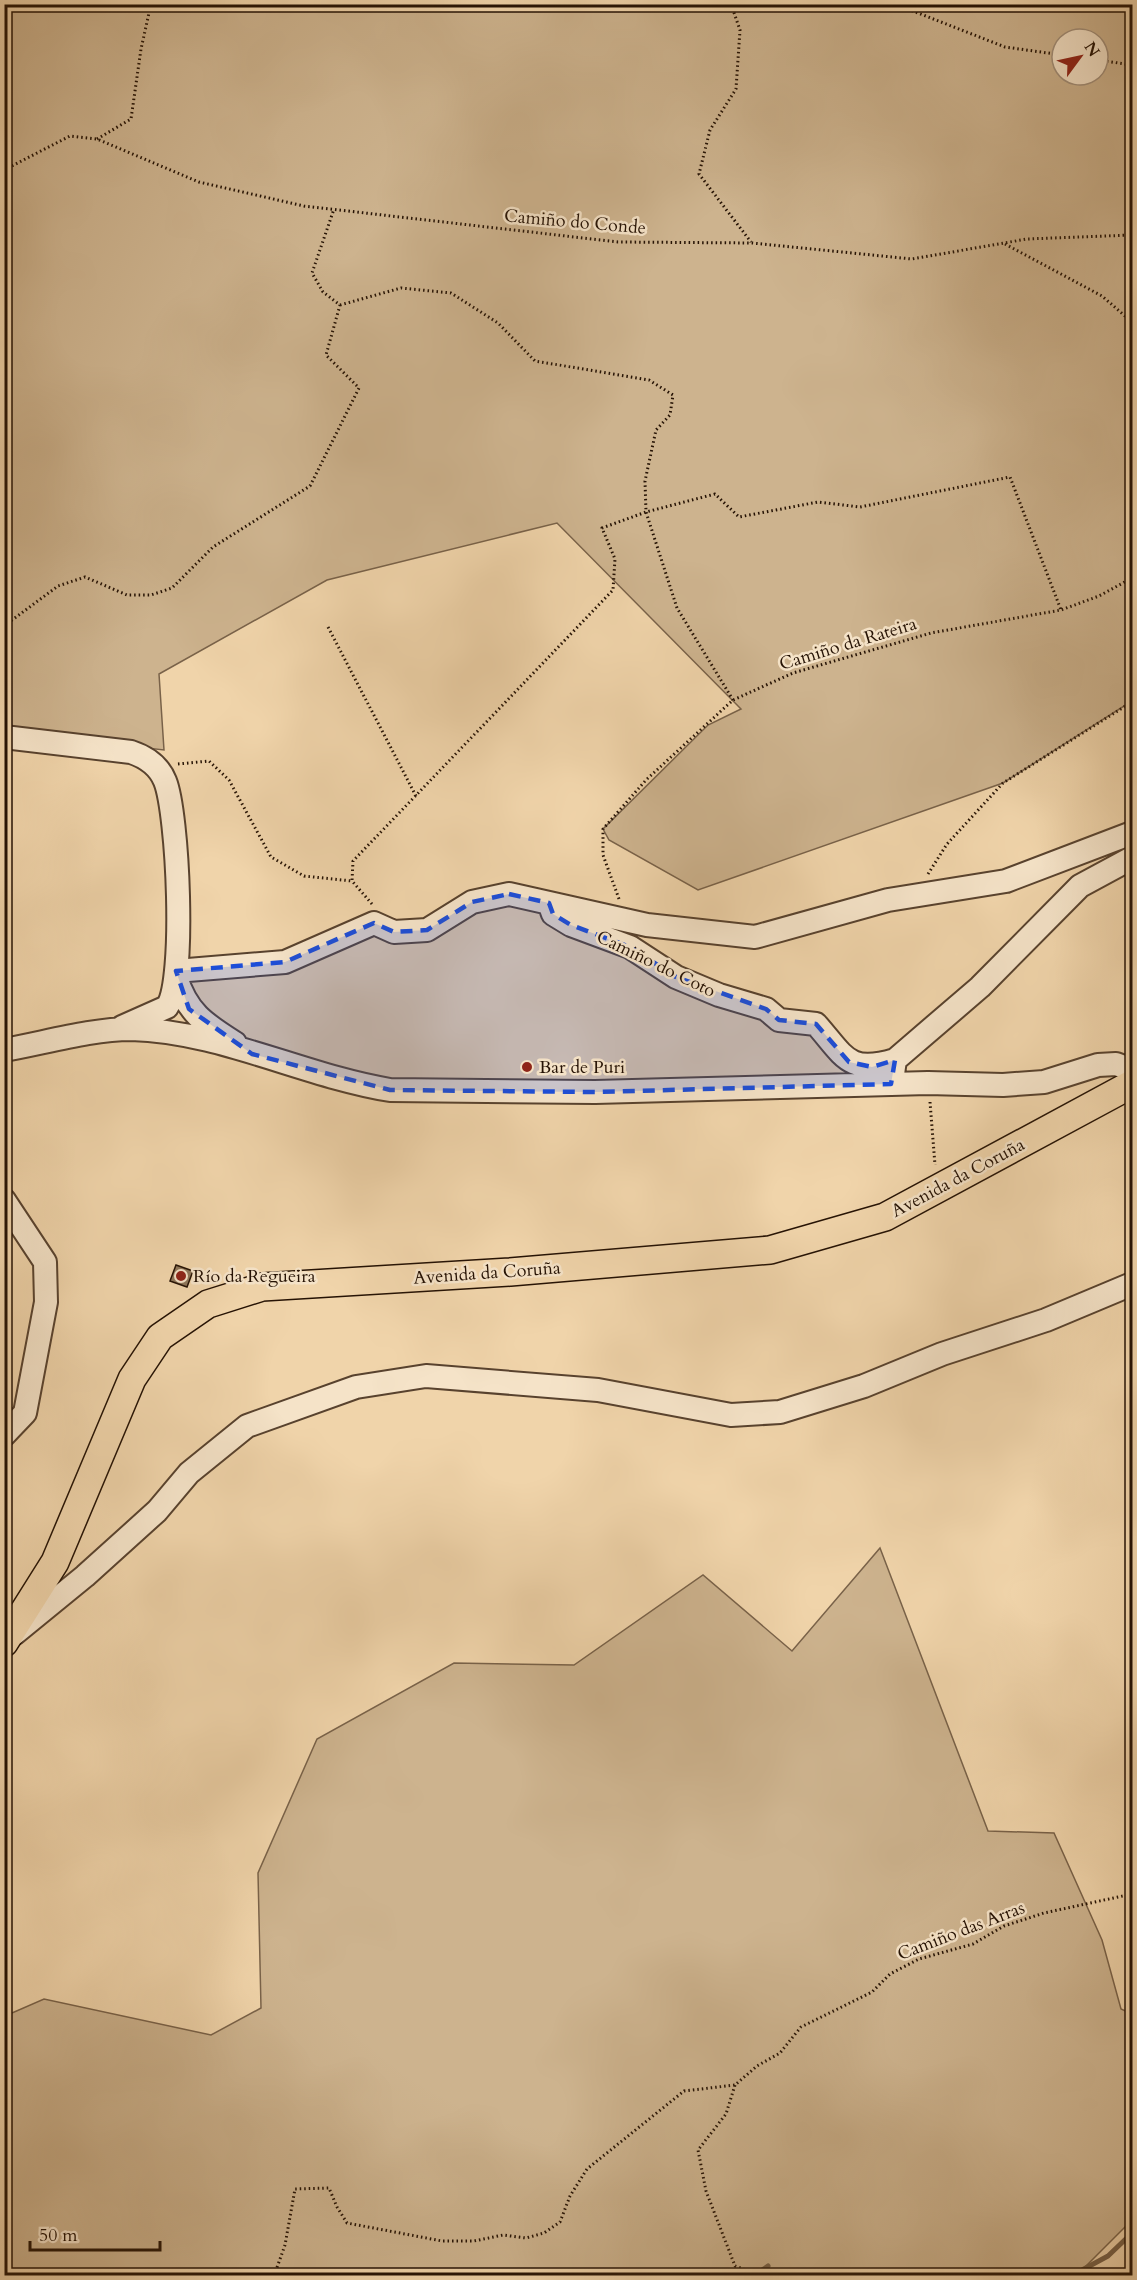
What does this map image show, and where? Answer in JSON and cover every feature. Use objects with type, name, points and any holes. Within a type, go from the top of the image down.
[{"type":"main road","name":"Avenida da Coruña","points":[[5,1642],[55,1562],[132,1379],[160,1337],[208,1304],[262,1287],[510,1272],[771,1250],[885,1217],[937,1190],[1105,1092],[1131,1073]]},
{"type":"street","points":[[4,736],[131,752],[144,756],[165,780],[174,831],[176,974],[157,1033]]},
{"type":"street","points":[[176,974],[285,962],[374,923],[394,932],[427,930],[472,902],[509,894],[647,925],[755,937],[888,900],[1006,881],[1132,833]]},
{"type":"street","points":[[891,1084],[895,1060],[980,987],[1080,886],[1132,858]]},
{"type":"street","name":"Camiño do Coto","points":[[549,903],[553,914],[571,925],[630,947],[676,978],[718,995],[766,1009],[779,1020],[816,1024],[849,1062],[872,1066],[895,1060]]},
{"type":"street","points":[[176,974],[195,1020],[193,1039]]},
{"type":"street","points":[[4,1050],[116,1030],[167,1007],[179,1005],[189,1009],[210,1027],[252,1054]]},
{"type":"street","points":[[116,1030],[193,1039],[358,1084],[390,1090],[595,1092],[928,1083],[1003,1085],[1044,1082],[1098,1065],[1116,1064],[1131,1073]]},
{"type":"street","points":[[1074,1073],[1090,1078],[1105,1092]]},
{"type":"street","points":[[4,1200],[45,1262],[46,1302],[26,1413],[4,1435]]},
{"type":"street","points":[[5,1642],[85,1576],[157,1511],[189,1473],[247,1426],[356,1387],[426,1376],[598,1390],[731,1415],[780,1412],[864,1386],[942,1354],[1046,1320],[1132,1284]]},
{"type":"path","points":[[97,140],[131,119],[141,49],[151,4]]},
{"type":"path","points":[[731,4],[740,30],[736,89],[710,130],[699,174],[752,243]]},
{"type":"path","points":[[895,4],[1005,47],[1050,53]]},
{"type":"path","points":[[1110,62],[1132,65]]},
{"type":"path","name":"Camiño do Conde","points":[[4,170],[70,136],[97,140],[199,182],[304,206],[618,242],[752,243],[912,259],[1027,239],[1132,235]]},
{"type":"path","points":[[334,209],[312,273],[323,292],[339,305]]},
{"type":"path","points":[[1003,243],[1102,296],[1132,322]]},
{"type":"path","points":[[339,305],[401,288],[451,293],[498,323],[535,361],[649,380],[673,395],[670,415],[656,430],[645,481],[646,512],[677,608],[733,700]]},
{"type":"path","points":[[4,626],[58,586],[85,576],[127,594],[151,595],[172,588],[213,547],[310,486],[359,388],[326,355],[339,305]]},
{"type":"path","points":[[373,906],[352,881],[353,861],[613,590],[615,559],[602,528],[646,512],[715,494],[739,517],[818,502],[860,507],[1010,477],[1061,610]]},
{"type":"path","name":"Camiño da Rateira","points":[[622,918],[620,901],[603,855],[603,829],[646,780],[733,700],[793,673],[931,633],[1061,610],[1099,596],[1132,578]]},
{"type":"path","points":[[328,627],[416,796]]},
{"type":"path","points":[[914,895],[947,844],[1003,783],[1132,702]]},
{"type":"path","points":[[155,766],[209,761],[229,780],[271,857],[304,876],[352,881]]},
{"type":"path","points":[[928,1083],[937,1190]]},
{"type":"path","name":"Camiño das Arras","points":[[735,2085],[757,2066],[780,2053],[801,2027],[872,1992],[890,1974],[919,1959],[973,1944],[1004,1926],[1044,1913],[1132,1894]]},
{"type":"path","points":[[274,2276],[285,2245],[295,2189],[329,2188],[336,2207],[347,2223],[442,2241],[474,2241],[502,2235],[526,2238],[544,2233],[560,2222],[570,2196],[587,2169],[684,2091],[735,2085],[726,2114],[698,2150],[706,2191],[735,2266],[762,2276]]},
{"type":"highlighted area","points":[[509,894],[549,903],[553,914],[571,925],[630,947],[676,977],[766,1009],[779,1020],[816,1024],[849,1062],[872,1067],[895,1060],[891,1084],[595,1092],[390,1090],[252,1054],[189,1009],[176,971],[285,962],[374,923],[394,932],[427,930],[472,902]]},
{"type":"shaded area","points":[[5,5],[1132,5],[1132,701],[1003,783],[698,890],[609,840],[603,829],[708,725],[741,709],[557,523],[327,580],[159,674],[164,750],[5,732]]},
{"type":"shaded area","points":[[880,1548],[988,1831],[1054,1833],[1102,1940],[1121,2009],[1132,2014],[1132,2220],[1077,2275],[5,2275],[5,2016],[44,1999],[211,2035],[261,2008],[258,1873],[317,1739],[454,1663],[574,1665],[703,1575],[792,1651]]},
{"type":"building","name":"Río da Regueira","points":[[176,1265],[193,1271],[187,1287],[170,1281]]},
{"type":"waterway","points":[[1071,2276],[1108,2256],[1132,2233]]},
{"type":"waterway","points":[[754,2276],[768,2266]]},
{"type":"place","name":"Bar de Puri","points":[[527,1067]]},
{"type":"place","name":"Río da Regueira","points":[[181,1276]]}]
